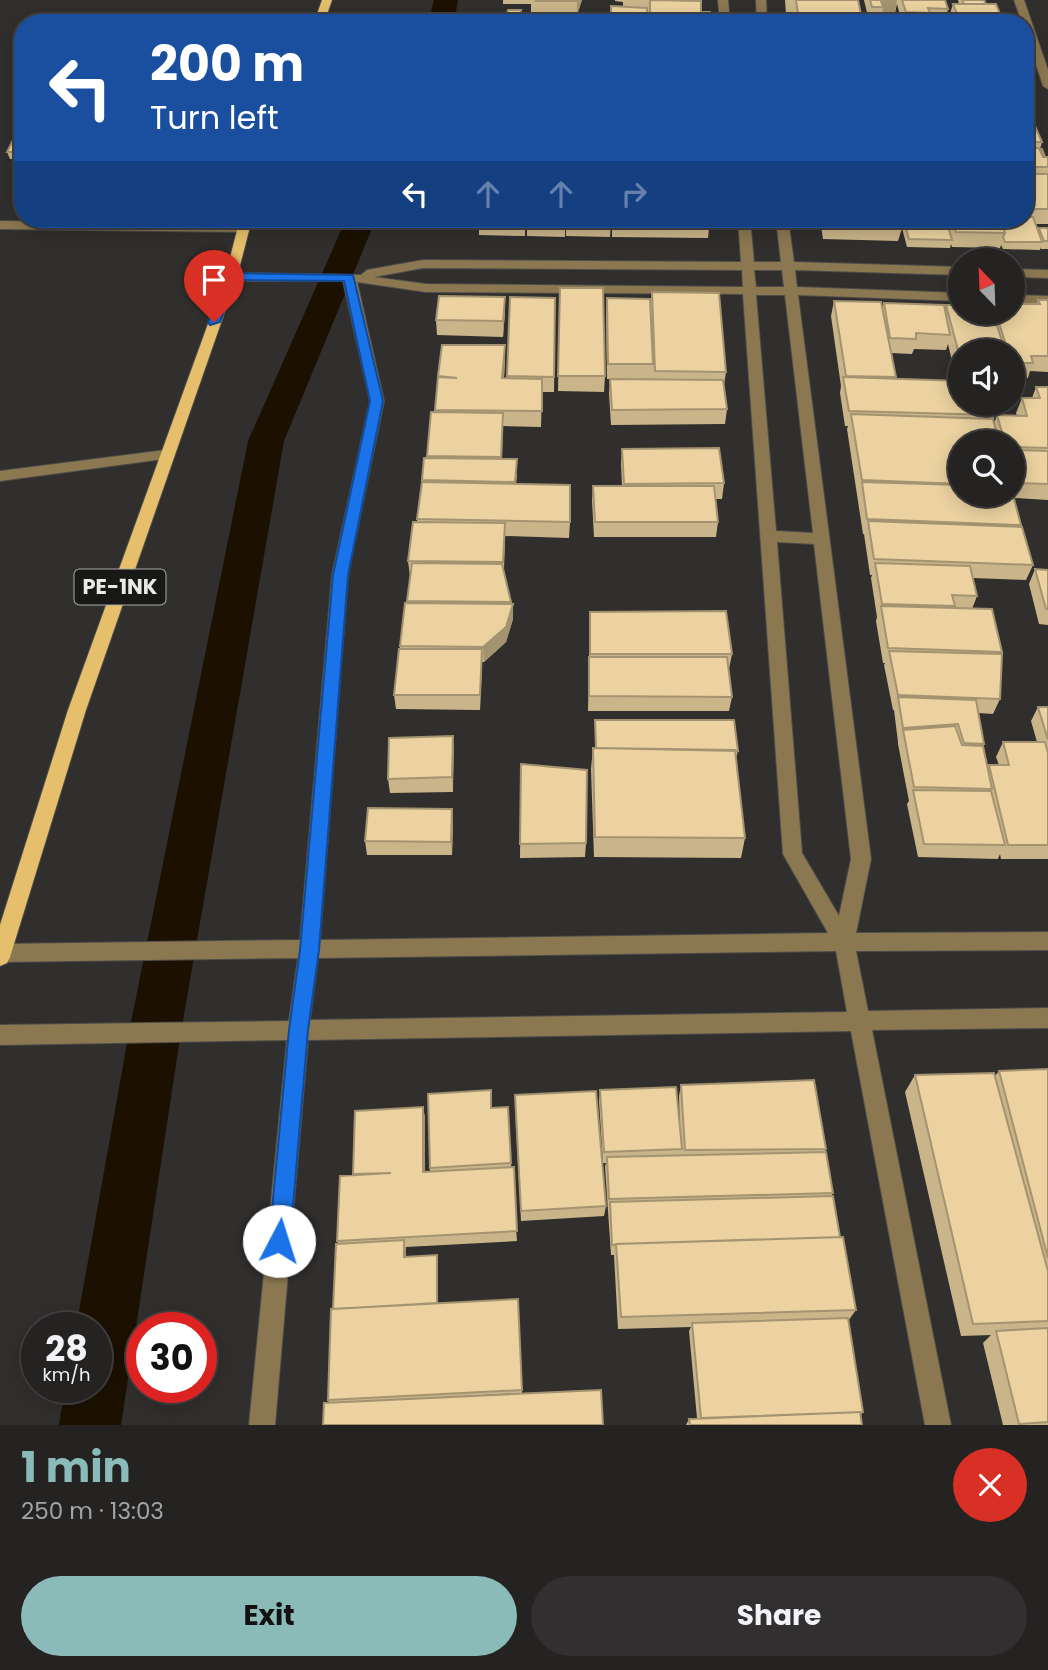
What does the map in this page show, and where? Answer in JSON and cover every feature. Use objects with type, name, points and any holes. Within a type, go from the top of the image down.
[{"type":"main road","name":"PE-1NK","points":[[0,955],[77,710],[231,277],[239,228]]},
{"type":"street","points":[[1034,44],[1048,86]]},
{"type":"street","points":[[745,228],[793,854],[844,942],[938,1425]]},
{"type":"street","points":[[783,228],[861,859],[844,942]]},
{"type":"street","points":[[349,277],[423,264],[788,266],[948,271]]},
{"type":"street","points":[[1026,273],[1048,274]]},
{"type":"street","points":[[231,277],[349,277],[426,288],[792,291],[948,297]]},
{"type":"street","points":[[262,1425],[298,1030],[309,950],[340,575],[377,401],[349,277]]},
{"type":"street","points":[[1026,299],[1048,300]]},
{"type":"street","points":[[0,476],[166,455]]},
{"type":"street","points":[[770,536],[821,539]]},
{"type":"street","points":[[0,955],[1048,941]]},
{"type":"street","points":[[0,1035],[1048,1018]]},
{"type":"building","points":[[577,0],[577,1],[536,1]]},
{"type":"building","points":[[650,0],[701,1],[701,12],[710,12],[710,14],[650,14]]},
{"type":"building","points":[[796,0],[858,0],[861,14],[798,13]]},
{"type":"building","points":[[870,0],[888,0],[881,1],[883,7],[872,7]]},
{"type":"building","points":[[902,0],[945,0],[948,9],[928,8],[930,13],[906,12]]},
{"type":"building","points":[[962,0],[984,0],[986,4],[964,4]]},
{"type":"building","points":[[953,4],[996,4],[1000,14],[957,14]]},
{"type":"building","points":[[611,6],[647,8],[647,14],[611,14]]},
{"type":"building","points":[[508,10],[521,10],[520,14],[507,14]]},
{"type":"building","points":[[1034,124],[1042,142],[1034,142]]},
{"type":"building","points":[[14,138],[14,152],[7,152]]},
{"type":"building","points":[[1034,148],[1039,148],[1043,157],[1048,157],[1048,167],[1034,167]]},
{"type":"building","points":[[1034,174],[1048,174],[1048,209],[1034,209]]},
{"type":"building","points":[[1034,220],[1042,242],[1005,242],[1003,228],[1034,228]]},
{"type":"building","points":[[906,228],[949,228],[952,240],[909,239]]},
{"type":"building","points":[[955,228],[1003,228],[1005,233],[956,232]]},
{"type":"building","points":[[1039,228],[1048,228],[1048,241],[1044,241]]},
{"type":"building","points":[[560,288],[603,288],[605,376],[558,376]]},
{"type":"building","points":[[652,292],[719,293],[726,372],[655,371]]},
{"type":"building","points":[[439,296],[505,297],[503,321],[436,320]]},
{"type":"building","points":[[510,297],[555,298],[554,377],[507,376]]},
{"type":"building","points":[[607,298],[650,299],[653,364],[608,364]]},
{"type":"building","points":[[1038,300],[1048,300],[1048,356],[1031,356],[1033,363],[1025,363],[1025,339],[1004,339],[1000,326],[1026,326],[1026,304],[1040,304]]},
{"type":"building","points":[[834,301],[881,302],[896,377],[846,376]]},
{"type":"building","points":[[884,303],[944,305],[950,335],[916,333],[916,339],[890,338]]},
{"type":"building","points":[[952,326],[997,326],[1001,339],[955,339]]},
{"type":"building","points":[[442,345],[505,345],[502,378],[542,379],[542,411],[435,410],[438,377],[457,378],[438,376]]},
{"type":"building","points":[[843,377],[948,381],[948,414],[849,411]]},
{"type":"building","points":[[610,379],[723,380],[727,409],[612,410]]},
{"type":"building","points":[[1036,387],[1048,387],[1048,448],[1025,447],[1025,430],[1001,430],[997,416],[1027,416],[1025,398],[1040,398]]},
{"type":"building","points":[[431,412],[503,413],[501,457],[427,456]]},
{"type":"building","points":[[851,414],[993,419],[996,430],[948,430],[948,483],[862,480]]},
{"type":"building","points":[[719,448],[724,483],[624,484],[622,449]]},
{"type":"building","points":[[1025,450],[1048,451],[1048,484],[1025,483]]},
{"type":"building","points":[[424,458],[517,459],[515,482],[422,480]]},
{"type":"building","points":[[422,482],[570,485],[570,522],[417,519]]},
{"type":"building","points":[[862,482],[948,485],[948,507],[1016,507],[1021,525],[867,519]]},
{"type":"building","points":[[593,486],[714,486],[718,522],[595,522]]},
{"type":"building","points":[[868,521],[1022,527],[1033,565],[874,559]]},
{"type":"building","points":[[413,522],[505,523],[503,562],[408,561]]},
{"type":"building","points":[[412,563],[502,564],[511,602],[407,601]]},
{"type":"building","points":[[875,563],[970,566],[977,596],[952,595],[955,606],[882,604]]},
{"type":"building","points":[[1035,569],[1048,570],[1048,609],[1046,609]]},
{"type":"building","points":[[405,603],[513,604],[506,627],[483,647],[400,646]]},
{"type":"building","points":[[881,606],[992,609],[1002,652],[888,648]]},
{"type":"building","points":[[726,611],[732,654],[590,654],[590,612]]},
{"type":"building","points":[[399,649],[482,649],[480,695],[394,695]]},
{"type":"building","points":[[889,651],[1002,654],[1000,699],[898,695]]},
{"type":"building","points":[[589,657],[727,657],[732,697],[589,696]]},
{"type":"building","points":[[898,697],[976,700],[984,744],[964,743],[958,724],[903,728]]},
{"type":"building","points":[[1038,707],[1048,707],[1048,740]]},
{"type":"building","points":[[595,720],[734,720],[738,751],[596,748]]},
{"type":"building","points":[[955,726],[962,745],[983,746],[992,789],[914,787],[903,730]]},
{"type":"building","points":[[453,736],[452,777],[388,779],[389,738]]},
{"type":"building","points":[[1003,742],[1045,742],[1048,753],[1048,845],[1008,845],[989,765],[1009,765]]},
{"type":"building","points":[[593,748],[735,750],[745,838],[595,837]]},
{"type":"building","points":[[521,764],[587,770],[586,843],[520,844]]},
{"type":"building","points":[[913,790],[991,791],[1005,845],[924,844]]},
{"type":"building","points":[[368,808],[452,809],[451,842],[365,841]]},
{"type":"building","points":[[1048,1069],[1048,1258],[999,1071]]},
{"type":"building","points":[[994,1073],[1048,1271],[1048,1321],[973,1324],[915,1075]]},
{"type":"building","points":[[814,1080],[826,1149],[685,1150],[681,1085]]},
{"type":"building","points":[[676,1087],[682,1149],[604,1152],[600,1090]]},
{"type":"building","points":[[491,1090],[491,1108],[508,1107],[511,1163],[430,1168],[428,1094]]},
{"type":"building","points":[[596,1091],[606,1206],[521,1211],[515,1095]]},
{"type":"building","points":[[423,1107],[423,1172],[514,1167],[517,1231],[337,1241],[340,1176],[391,1173],[353,1174],[355,1111]]},
{"type":"building","points":[[826,1152],[833,1193],[609,1199],[607,1157]]},
{"type":"building","points":[[833,1196],[840,1237],[612,1245],[610,1202]]},
{"type":"building","points":[[843,1237],[856,1310],[621,1317],[616,1244]]},
{"type":"building","points":[[404,1240],[404,1257],[437,1255],[437,1303],[333,1309],[336,1244]]},
{"type":"building","points":[[518,1299],[522,1390],[328,1400],[331,1309]]},
{"type":"building","points":[[848,1318],[863,1412],[701,1418],[692,1323]]},
{"type":"building","points":[[1048,1328],[1048,1422],[1019,1424],[996,1331]]},
{"type":"building","points":[[601,1390],[603,1425],[323,1425],[324,1403]]},
{"type":"building","points":[[860,1412],[862,1425],[690,1425],[689,1419]]},
{"type":"waterway","points":[[443,14],[446,0]]},
{"type":"waterway","points":[[90,1425],[155,1032],[266,441],[357,228]]},
{"type":"route","points":[[214,322],[231,277],[349,277],[377,401],[340,575],[309,950],[298,1030],[279,1241]]}]
